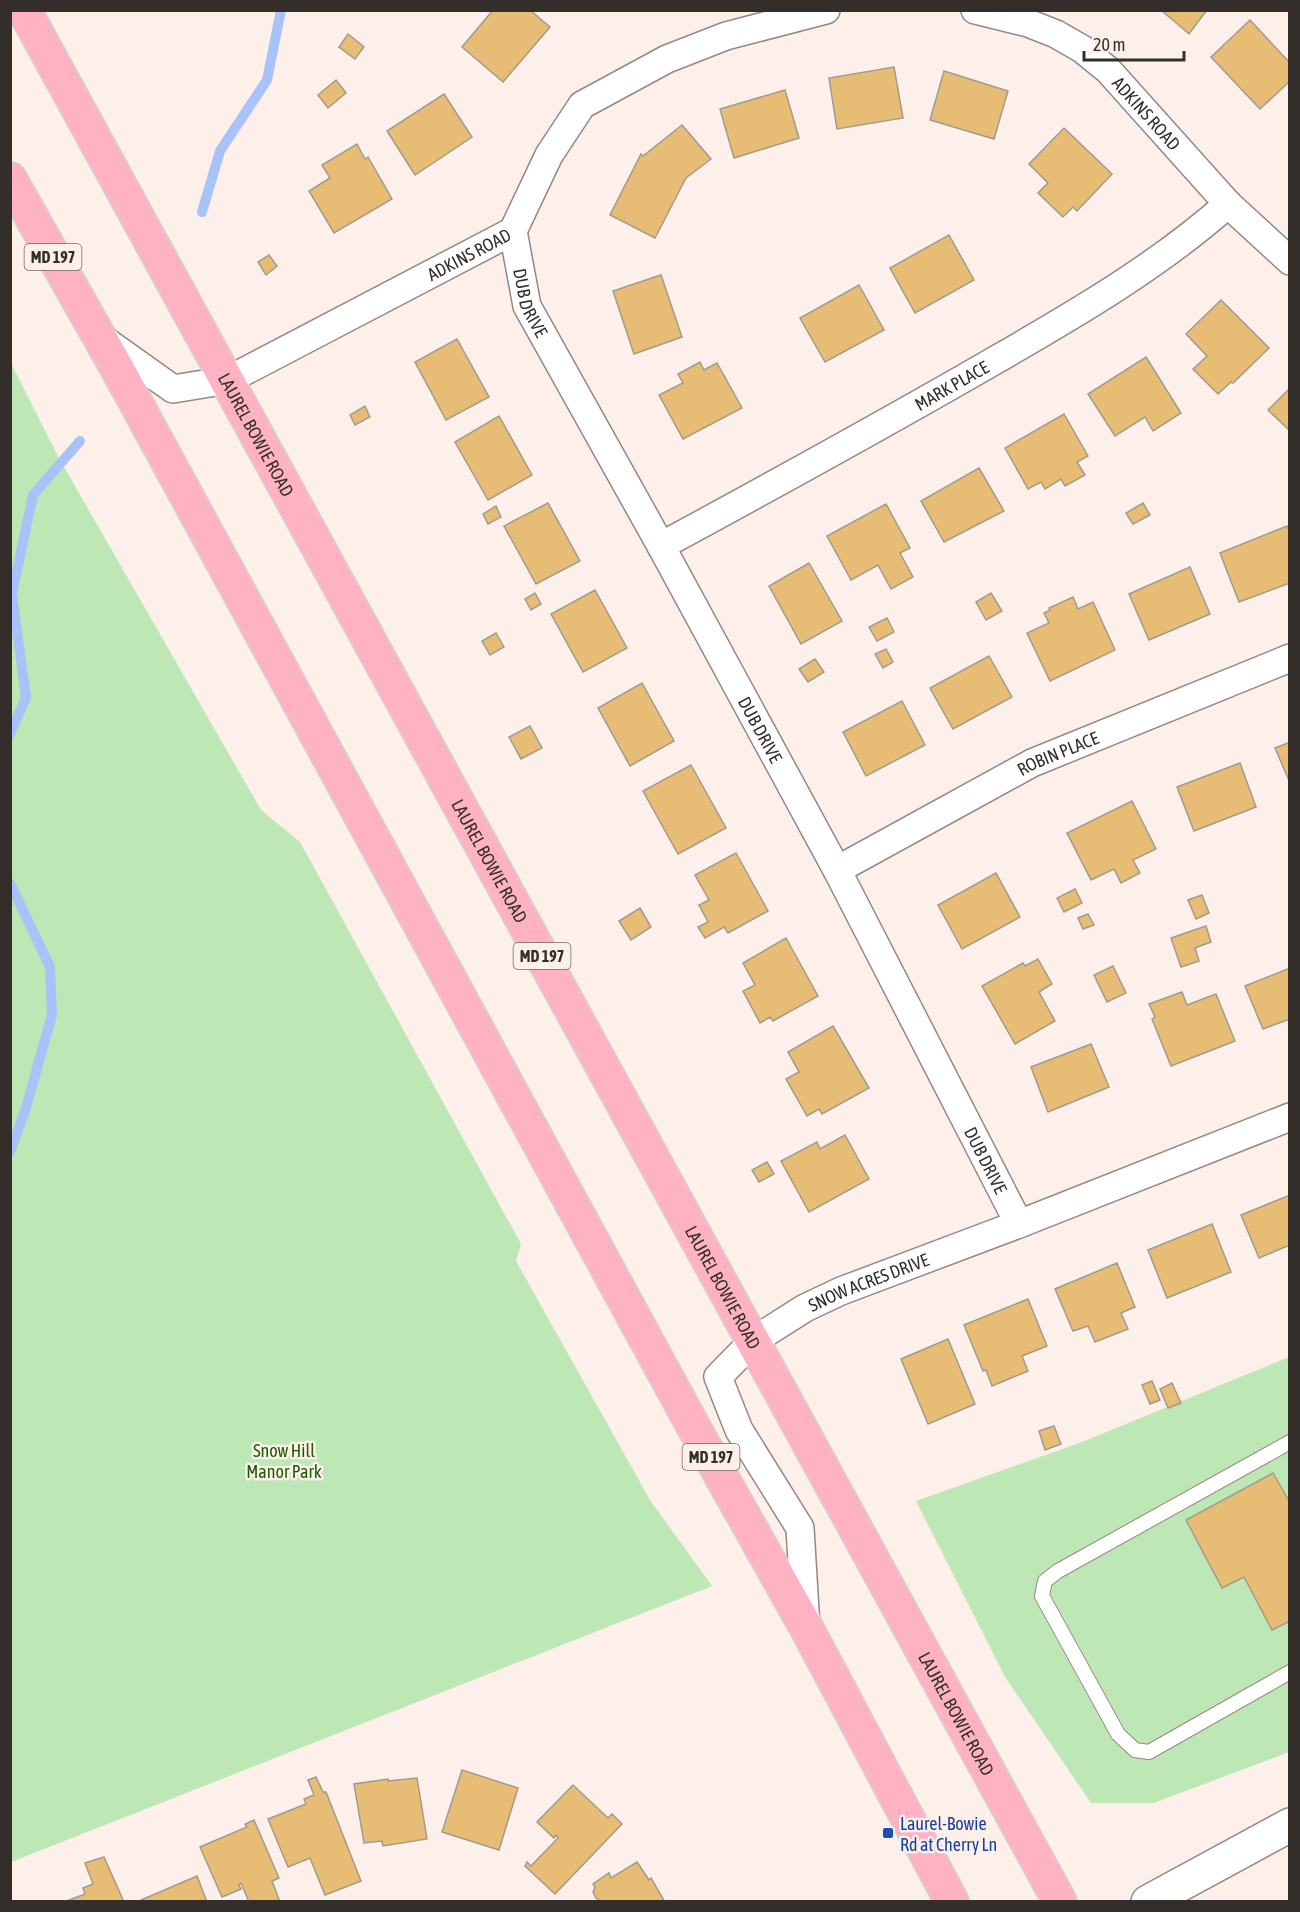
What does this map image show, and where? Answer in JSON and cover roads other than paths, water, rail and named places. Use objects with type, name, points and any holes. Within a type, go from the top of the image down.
[{"type":"main road","name":"LAUREL BOWIE ROAD","points":[[24,10],[1060,1902]]},
{"type":"main road","name":"MD 197","points":[[10,179],[806,1628],[952,1902]]},
{"type":"main road","points":[[1148,1902],[1290,1825]]},
{"type":"street","name":"ADKINS ROAD","points":[[97,334],[174,389],[228,380],[513,231],[549,155],[582,105],[667,59],[726,36],[826,10]]},
{"type":"street","name":"ADKINS ROAD","points":[[975,10],[1028,23],[1056,34],[1082,49],[1116,78],[1228,204],[1290,261]]},
{"type":"street","name":"MARK PLACE","points":[[661,546],[914,407],[1059,323],[1175,246],[1228,204]]},
{"type":"street","name":"DUB DRIVE","points":[[513,231],[527,306],[661,546],[837,870],[1019,1224]]},
{"type":"street","name":"ROBIN PLACE","points":[[837,870],[1032,763],[1290,658]]},
{"type":"street","name":"SNOW ACRES DRIVE","points":[[806,1628],[800,1528],[739,1430],[718,1377],[753,1341],[805,1308],[1290,1117]]},
{"type":"lane","points":[[1290,1442],[1058,1571],[1045,1581],[1042,1596],[1118,1734],[1136,1750],[1149,1752],[1290,1672]]},
{"type":"waterway","points":[[202,212],[220,151],[267,80],[281,10]]},
{"type":"waterway","points":[[10,734],[26,697],[12,594],[33,495],[80,441]]},
{"type":"waterway","points":[[10,883],[50,967],[52,1015],[25,1111],[10,1152]]},
{"type":"place","name":"Laurel-Bowie Rd at Cherry Ln","points":[[888,1833]]},
{"type":"park label","name":"Snow Hill Manor Park","points":[[284,1460]]}]
